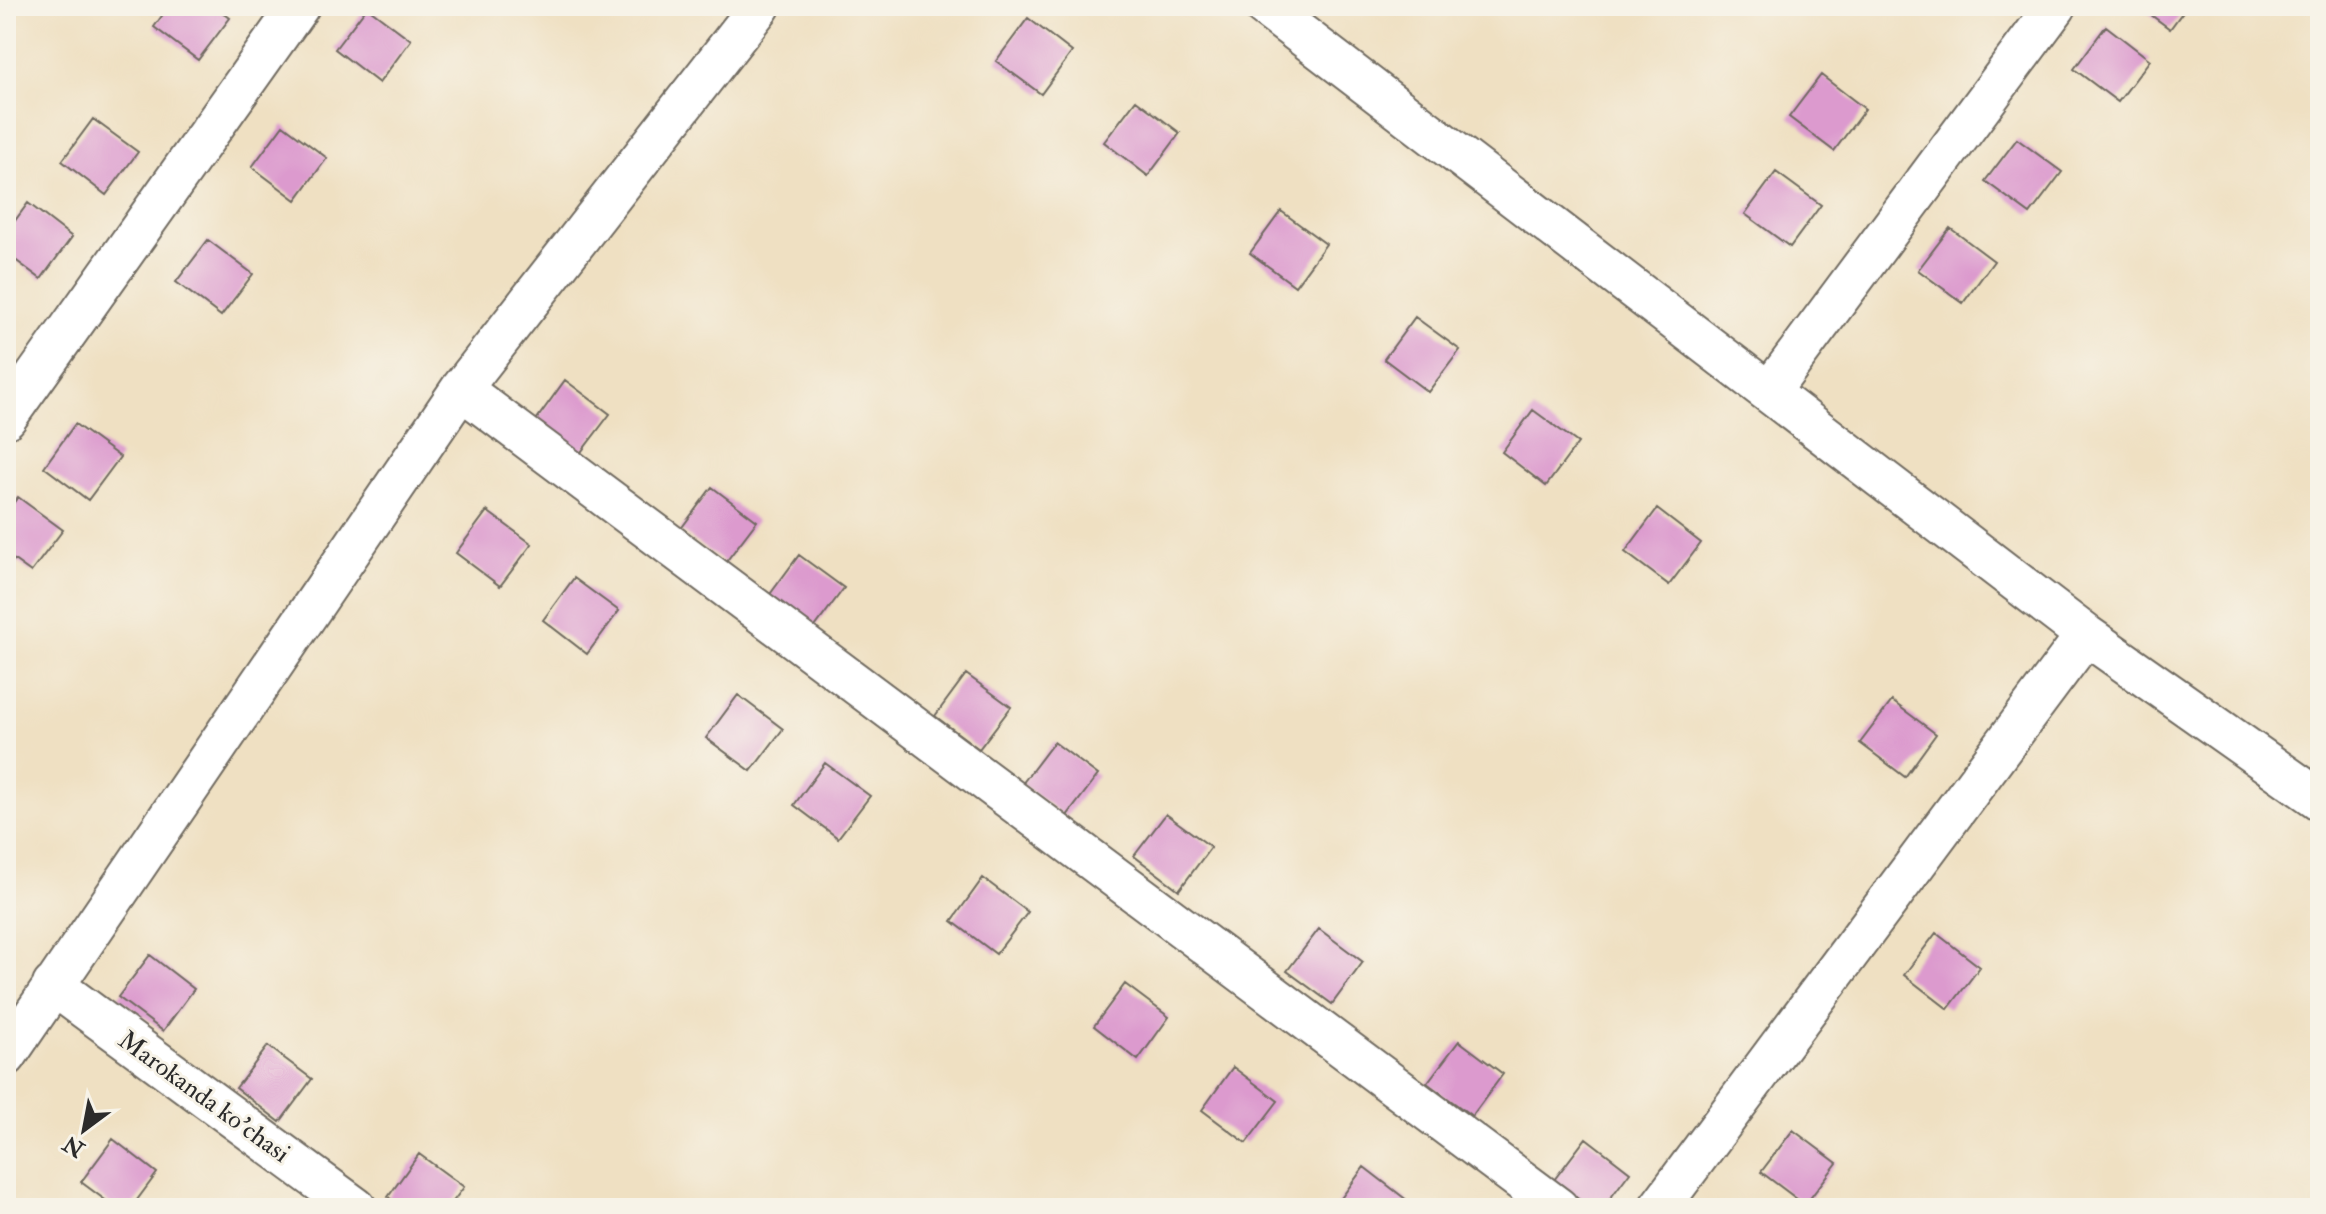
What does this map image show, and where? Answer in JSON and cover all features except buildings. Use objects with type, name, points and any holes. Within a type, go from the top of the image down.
[{"type":"street","points":[[6,418],[299,6]]},
{"type":"street","points":[[6,1056],[461,389],[760,6]]},
{"type":"street","points":[[1264,6],[2086,635],[2320,800]]},
{"type":"street","points":[[1769,392],[2056,6]]},
{"type":"street","points":[[461,389],[1558,1208]]},
{"type":"street","points":[[1659,1208],[2086,635]]},
{"type":"street","name":"Marokanda ko'chasi","points":[[53,985],[356,1208]]}]
